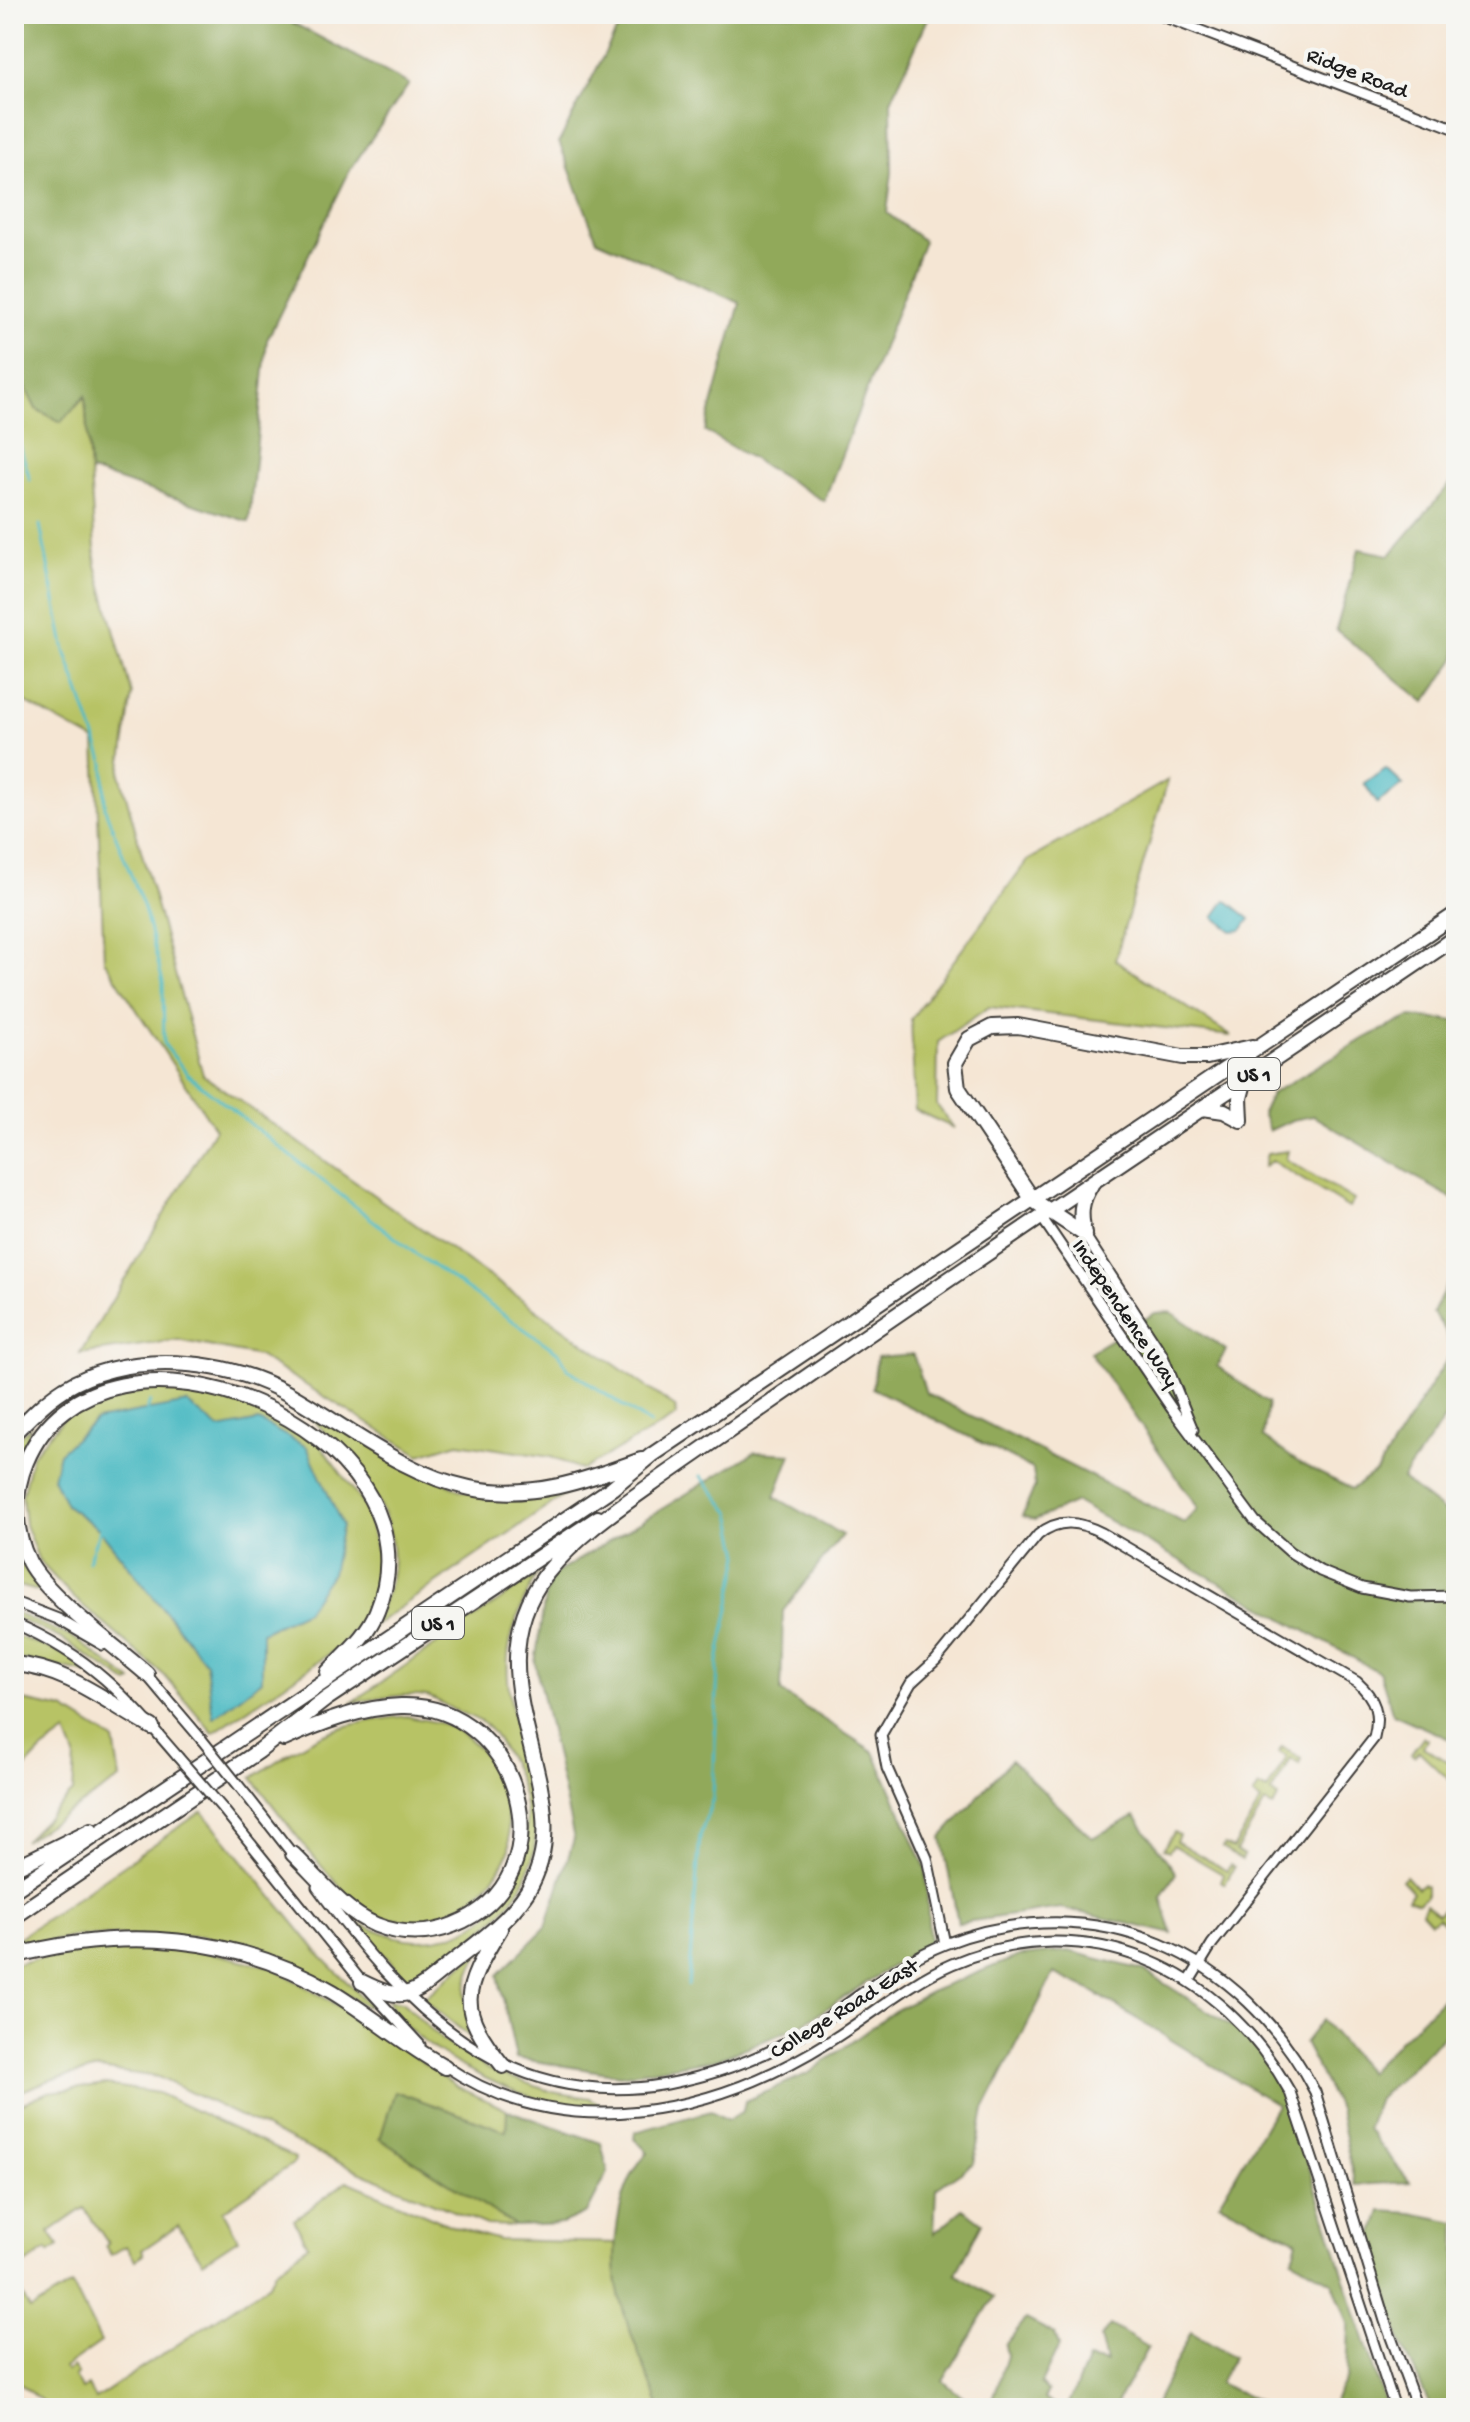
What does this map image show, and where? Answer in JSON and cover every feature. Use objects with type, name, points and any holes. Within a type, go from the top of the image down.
[{"type":"highway","name":"US 1","points":[[14,1890],[612,1488],[652,1455],[1456,914]]},
{"type":"highway","name":"US 1","points":[[14,1917],[259,1751],[326,1699],[577,1529],[623,1505],[1456,937]]},
{"type":"highway","points":[[1092,1183],[1083,1198],[1084,1234],[1046,1214],[1033,1200],[958,1088],[955,1063],[969,1039],[992,1027],[1018,1026],[1183,1057],[1207,1057],[1260,1045]]},
{"type":"highway","points":[[1203,1108],[1224,1111],[1241,1120],[1240,1098],[1245,1079]]},
{"type":"highway","points":[[14,1433],[46,1402],[66,1388],[98,1374],[132,1367],[193,1365],[255,1379],[284,1392],[405,1464],[471,1488],[544,1490],[582,1482],[652,1455]]},
{"type":"highway","points":[[147,1674],[50,1590],[29,1563],[16,1509],[19,1479],[33,1446],[51,1422],[76,1404],[106,1391],[177,1383],[249,1397],[284,1413],[317,1436],[341,1460],[375,1511],[384,1534],[388,1566],[385,1590],[366,1631],[316,1686]]},
{"type":"highway","points":[[503,2066],[476,2033],[469,1994],[477,1967],[505,1920],[528,1890],[538,1867],[544,1836],[543,1808],[518,1690],[517,1638],[525,1610],[547,1574],[623,1505]]},
{"type":"highway","points":[[14,1664],[49,1670],[76,1680],[152,1727]]},
{"type":"highway","points":[[259,1751],[309,1728],[368,1710],[403,1706],[433,1710],[463,1723],[492,1746],[518,1796],[522,1827],[517,1857],[506,1883],[488,1904],[467,1920],[437,1931],[401,1933],[375,1925],[352,1911],[293,1854]]},
{"type":"highway","points":[[14,1868],[124,1816]]},
{"type":"highway","points":[[362,1982],[390,1996],[407,1995],[434,1978],[505,1920]]},
{"type":"highway","points":[[14,1956],[77,1942],[131,1938],[190,1941],[243,1952],[297,1972],[400,2041],[445,2067]]},
{"type":"street","name":"Ridge Road","points":[[1157,14],[1456,129]]},
{"type":"street","name":"Independence Way","points":[[1046,1214],[1172,1409],[1198,1440],[1255,1521],[1290,1552],[1320,1571],[1362,1588],[1410,1597],[1456,1596]]},
{"type":"street","name":"Independence Way","points":[[1084,1234],[1162,1354],[1198,1440]]},
{"type":"street","points":[[945,1944],[927,1858],[887,1768],[881,1735],[911,1683],[936,1660],[1038,1535],[1048,1527],[1075,1522],[1102,1533],[1357,1682],[1368,1692],[1376,1706],[1378,1720],[1374,1738],[1190,1980]]},
{"type":"street","name":"College Road East","points":[[14,1602],[58,1619],[147,1674],[293,1854],[340,1919],[407,1995],[439,2025],[503,2066],[549,2081],[609,2090],[633,2090],[709,2076],[802,2034],[920,1956],[945,1944],[1012,1927],[1077,1923],[1154,1940],[1201,1963],[1247,1998],[1273,2026],[1297,2057],[1315,2092],[1385,2321],[1417,2408]]},
{"type":"street","name":"College Road East","points":[[14,1623],[52,1641],[96,1670],[125,1695],[407,2033],[445,2067],[481,2088],[520,2102],[554,2110],[611,2116],[660,2108],[734,2089],[781,2069],[830,2042],[932,1973],[987,1952],[1021,1945],[1079,1944],[1151,1960],[1190,1980],[1240,2019],[1268,2052],[1290,2092],[1395,2408]]},
{"type":"green space","points":[[14,14],[276,14],[409,84],[350,170],[267,340],[249,522],[90,471],[85,396],[61,422],[36,409],[14,363]]},
{"type":"green space","points":[[625,14],[930,14],[891,101],[892,172],[887,213],[924,241],[824,501],[705,431],[740,303],[597,240],[559,142]]},
{"type":"green space","points":[[14,363],[36,409],[61,421],[85,395],[96,565],[132,694],[120,774],[203,1075],[675,1407],[677,1416],[582,1470],[551,1457],[458,1443],[420,1455],[258,1356],[178,1340],[80,1354],[215,1129],[104,960],[95,741],[14,696],[14,587],[18,575],[14,570]]},
{"type":"green space","points":[[1456,477],[1456,658],[1425,702],[1336,630],[1359,549],[1390,555]]},
{"type":"green space","points":[[1168,780],[1115,960],[1231,1036],[989,1007],[938,1042],[937,1105],[954,1128],[915,1110],[911,1019],[1027,861]]},
{"type":"green space","points":[[1410,1017],[1456,1021],[1456,1201],[1313,1116],[1292,1120],[1269,1131],[1262,1113],[1271,1094],[1365,1038]]},
{"type":"green space","points":[[1288,1151],[1286,1159],[1354,1200],[1349,1208],[1272,1161],[1264,1166],[1267,1154]]},
{"type":"green space","points":[[1456,1267],[1456,1403],[1402,1479],[1447,1514],[1456,1502],[1456,1742],[1393,1714],[1380,1673],[1076,1502],[1035,1520],[1022,1516],[1035,1486],[1033,1469],[872,1388],[877,1357],[913,1354],[926,1393],[1184,1523],[1198,1508],[1090,1352],[1155,1313],[1171,1312],[1226,1350],[1217,1366],[1268,1403],[1263,1437],[1301,1464],[1352,1489],[1376,1472],[1451,1353],[1445,1330],[1433,1313]]},
{"type":"green space","points":[[156,1387],[247,1399],[316,1439],[366,1508],[380,1563],[370,1609],[341,1646],[213,1733],[165,1676],[73,1597],[39,1561],[25,1525],[22,1496],[32,1455],[68,1413]],"holes":[[[187,1403],[219,1430],[259,1421],[306,1611],[262,1632],[262,1680],[214,1717],[206,1663],[99,1529],[66,1505]]]},
{"type":"green space","points":[[300,1406],[460,1490],[512,1500],[572,1490],[373,1626],[389,1585],[393,1558],[390,1533],[369,1486],[336,1444]]},
{"type":"green space","points":[[31,1426],[14,1478],[14,1441]]},
{"type":"green space","points":[[755,1452],[791,1454],[775,1497],[842,1535],[783,1611],[781,1692],[874,1752],[926,1869],[929,1942],[798,2027],[718,2059],[620,2075],[516,2058],[498,1975],[546,1927],[574,1839],[535,1663],[545,1597],[552,1576]]},
{"type":"green space","points":[[14,1545],[16,1559],[46,1593],[14,1585]]},
{"type":"green space","points":[[536,1575],[515,1624],[508,1656],[514,1719],[535,1814],[535,1845],[527,1875],[509,1904],[481,1931],[430,1972],[419,1979],[407,1979],[354,1923],[400,1938],[417,1940],[452,1935],[480,1921],[502,1900],[517,1874],[525,1844],[526,1812],[519,1781],[504,1751],[484,1723],[426,1696],[353,1702]]},
{"type":"green space","points":[[14,1612],[74,1638],[132,1681],[128,1683],[62,1639],[14,1617]]},
{"type":"green space","points":[[14,1635],[64,1654],[93,1674],[14,1658]]},
{"type":"green space","points":[[14,1699],[64,1709],[114,1740],[120,1779],[24,1841],[73,1792],[75,1756],[66,1733],[41,1751],[14,1780]]},
{"type":"green space","points":[[407,1716],[449,1726],[463,1734],[484,1755],[503,1794],[509,1847],[498,1871],[471,1899],[436,1916],[397,1920],[378,1916],[348,1894],[252,1778],[324,1734],[359,1723]]},
{"type":"green space","points":[[1423,1737],[1427,1739],[1423,1747],[1456,1766],[1456,1786],[1419,1751],[1414,1756],[1411,1754]]},
{"type":"green space","points":[[1282,1747],[1301,1759],[1299,1764],[1291,1759],[1271,1793],[1278,1798],[1273,1807],[1265,1803],[1236,1851],[1244,1856],[1242,1860],[1222,1848],[1224,1845],[1233,1849],[1261,1801],[1253,1796],[1259,1787],[1267,1791],[1287,1757],[1279,1752]]},
{"type":"green space","points":[[1011,1760],[1092,1838],[1135,1816],[1176,1873],[1161,1897],[1172,1934],[1061,1908],[958,1923],[942,1837]]},
{"type":"green space","points":[[202,1811],[322,1957],[369,2004],[367,2007],[294,1964],[203,1936],[78,1936],[14,1949],[14,1941]]},
{"type":"green space","points":[[1174,1832],[1179,1835],[1176,1841],[1227,1871],[1230,1865],[1234,1868],[1225,1884],[1221,1881],[1224,1875],[1173,1845],[1169,1851],[1164,1848]]},
{"type":"green space","points":[[1406,1876],[1417,1888],[1422,1884],[1426,1886],[1426,1896],[1419,1902],[1408,1899],[1413,1892],[1402,1880]]},
{"type":"green space","points":[[1426,1904],[1437,1914],[1447,1905],[1456,1915],[1456,1936],[1438,1917],[1431,1922],[1422,1912]]},
{"type":"green space","points":[[97,1946],[189,1948],[272,1967],[360,2019],[458,2087],[507,2110],[507,2131],[380,2139],[516,2226],[486,2225],[328,2158],[158,2077],[99,2069],[50,2080],[14,2094],[14,1964]]},
{"type":"green space","points":[[482,1948],[467,1983],[469,2036],[423,1999]]},
{"type":"green space","points":[[1068,1951],[1143,1970],[1255,2041],[1286,2094],[1386,2408],[1330,2408],[1347,2377],[1349,2326],[1333,2283],[1292,2259],[1297,2240],[1219,2203],[1277,2105],[1090,1990],[1054,1973],[984,2109],[974,2163],[936,2189],[934,2233],[963,2209],[982,2223],[956,2274],[994,2297],[943,2381],[965,2399],[993,2400],[1007,2356],[1005,2345],[1026,2319],[1055,2334],[1059,2346],[1041,2383],[1048,2391],[1044,2398],[1061,2408],[660,2408],[628,2326],[615,2261],[622,2201],[637,2166],[648,2152],[634,2139],[635,2132],[711,2111],[728,2120],[743,2111],[745,2101],[809,2073],[894,2011],[930,1992],[1019,1956]]},
{"type":"green space","points":[[1456,1985],[1456,2024],[1378,2099],[1367,2129],[1410,2182],[1355,2185],[1339,2110],[1304,2043],[1322,2020],[1368,2072]]},
{"type":"green space","points":[[388,2000],[402,2002],[442,2040],[488,2069],[552,2092],[590,2098],[601,2105],[578,2107],[549,2102],[482,2076],[449,2059],[421,2039],[400,2019]]},
{"type":"green space","points":[[106,2085],[158,2093],[295,2158],[294,2163],[223,2211],[238,2239],[203,2262],[178,2226],[142,2250],[144,2254],[135,2260],[126,2246],[111,2255],[105,2246],[108,2243],[84,2208],[49,2232],[59,2246],[49,2253],[47,2250],[14,2272],[14,2107],[48,2092]]},
{"type":"green space","points":[[395,2091],[506,2131],[507,2110],[601,2143],[608,2172],[587,2213],[562,2224],[516,2226],[380,2139]]},
{"type":"green space","points":[[347,2181],[454,2227],[499,2240],[616,2243],[619,2296],[660,2408],[51,2408],[14,2379],[14,2278],[30,2310],[71,2285],[75,2290],[101,2342],[64,2368],[67,2372],[73,2367],[78,2374],[74,2377],[82,2389],[88,2386],[95,2399],[269,2284],[275,2271],[308,2245],[294,2220]]},
{"type":"green space","points":[[1381,2211],[1456,2222],[1456,2408],[1431,2408],[1401,2342],[1372,2238]]},
{"type":"green space","points":[[1110,2325],[1148,2347],[1114,2408],[1067,2408],[1088,2359],[1106,2363],[1100,2338]]},
{"type":"green space","points":[[1191,2332],[1233,2357],[1219,2383],[1273,2408],[1153,2408]]},
{"type":"water","points":[[1386,769],[1403,785],[1377,803],[1364,783]]},
{"type":"water","points":[[1226,900],[1250,919],[1242,930],[1232,931],[1214,917]]},
{"type":"water","points":[[187,1403],[219,1429],[259,1421],[307,1447],[342,1525],[332,1573],[306,1611],[262,1632],[262,1680],[213,1718],[206,1663],[99,1529],[66,1505],[53,1478],[59,1453],[96,1420]]},
{"type":"waterway","points":[[14,425],[30,480]]},
{"type":"waterway","points":[[40,525],[65,651],[104,763],[105,809],[144,908],[163,982],[164,1044],[188,1075],[416,1254],[559,1353],[568,1369],[650,1424]]},
{"type":"waterway","points":[[147,1411],[150,1401]]},
{"type":"waterway","points":[[688,1985],[700,1836],[713,1798],[718,1661],[740,1555],[731,1513],[701,1476]]},
{"type":"waterway","points":[[88,1561],[101,1527]]}]
